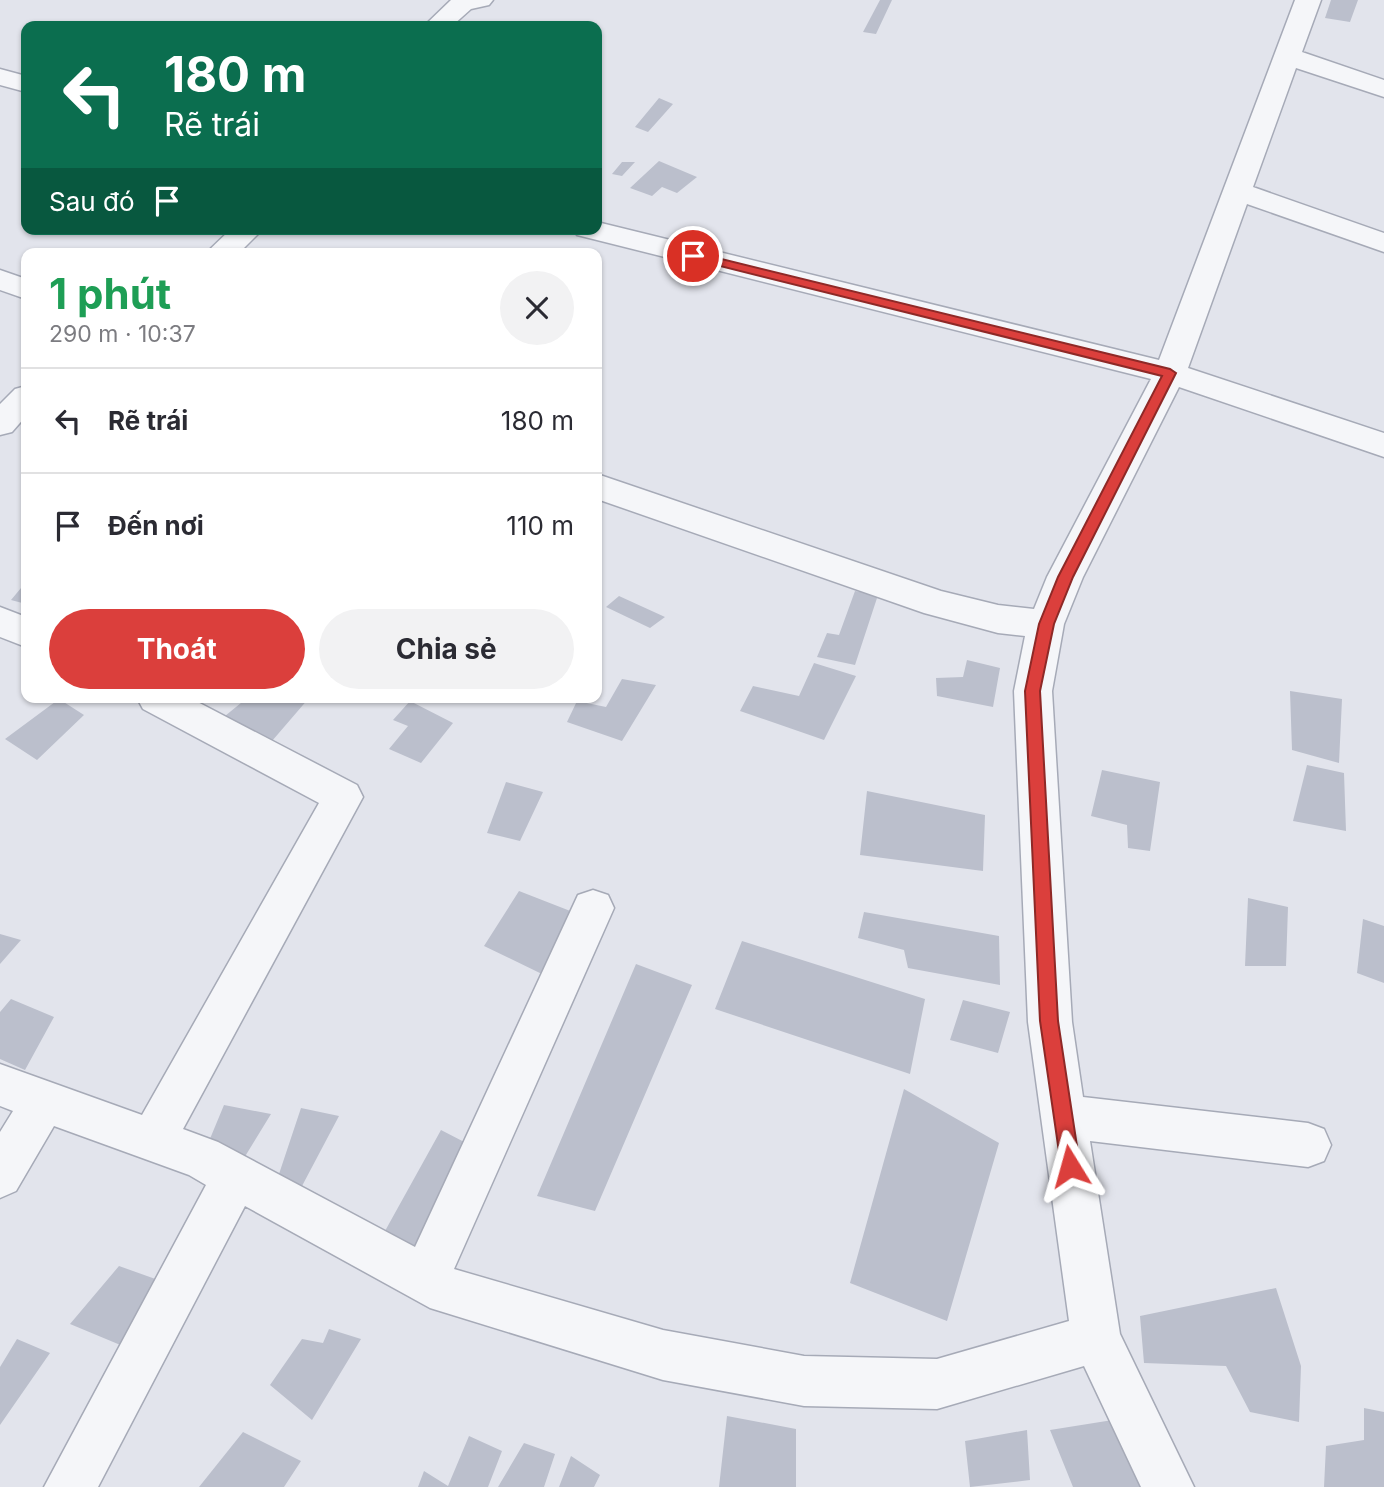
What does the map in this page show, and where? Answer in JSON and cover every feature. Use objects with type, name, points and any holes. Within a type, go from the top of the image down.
[{"type":"street","points":[[443,21],[464,2],[480,0]]},
{"type":"street","points":[[1168,1487],[1096,1338],[1049,1021],[1033,691],[1046,624],[1065,577],[1170,373],[1308,0]]},
{"type":"street","points":[[1287,56],[1384,89]]},
{"type":"street","points":[[0,77],[21,83]]},
{"type":"street","points":[[1249,195],[1384,243]]},
{"type":"street","points":[[602,233],[1170,373],[1384,445]]},
{"type":"street","points":[[227,248],[242,235]]},
{"type":"street","points":[[0,280],[21,287]]},
{"type":"street","points":[[0,424],[21,402]]},
{"type":"street","points":[[602,488],[937,603],[998,620],[1046,624]]},
{"type":"street","points":[[0,621],[21,631]]},
{"type":"street","points":[[153,1140],[343,797],[165,703]]},
{"type":"street","points":[[425,1279],[593,908]]},
{"type":"street","points":[[0,1085],[202,1158],[446,1291],[663,1355],[804,1381],[937,1384],[1096,1338]]},
{"type":"street","points":[[0,1175],[44,1101]]},
{"type":"street","points":[[1063,1116],[1308,1145]]},
{"type":"street","points":[[70,1487],[236,1177]]},
{"type":"building","points":[[880,0],[892,0],[876,34],[863,32]]},
{"type":"building","points":[[1331,0],[1358,0],[1350,22],[1325,18]]},
{"type":"building","points":[[659,98],[673,104],[648,132],[635,127]]},
{"type":"building","points":[[659,161],[697,177],[677,193],[662,187],[652,196],[630,188]]},
{"type":"building","points":[[622,162],[635,162],[622,176],[612,174]]},
{"type":"building","points":[[21,588],[21,603],[11,600]]},
{"type":"building","points":[[855,591],[878,595],[855,665],[817,657],[827,633],[839,635]]},
{"type":"building","points":[[619,596],[665,617],[650,628],[606,607]]},
{"type":"building","points":[[967,660],[1000,668],[993,707],[937,696],[936,678],[963,677]]},
{"type":"building","points":[[814,663],[856,676],[824,740],[740,711],[753,686],[799,696]]},
{"type":"building","points":[[622,679],[656,685],[622,741],[567,722],[576,703],[606,707]]},
{"type":"building","points":[[1290,691],[1342,699],[1339,763],[1292,750]]},
{"type":"building","points":[[54,703],[65,703],[84,715],[37,760],[5,739]]},
{"type":"building","points":[[241,703],[305,703],[272,741],[225,716]]},
{"type":"building","points":[[408,703],[414,703],[453,723],[421,763],[389,749],[408,726],[393,720]]},
{"type":"building","points":[[1307,765],[1344,773],[1346,831],[1293,821]]},
{"type":"building","points":[[1102,770],[1160,782],[1150,851],[1128,848],[1127,825],[1091,816]]},
{"type":"building","points":[[506,782],[543,792],[520,841],[487,833]]},
{"type":"building","points":[[867,791],[985,815],[983,871],[860,855]]},
{"type":"building","points":[[519,891],[578,914],[544,975],[484,946]]},
{"type":"building","points":[[1248,898],[1288,907],[1286,966],[1245,966]]},
{"type":"building","points":[[864,912],[999,936],[1000,985],[908,968],[904,950],[858,938]]},
{"type":"building","points":[[1363,919],[1384,926],[1384,983],[1357,973]]},
{"type":"building","points":[[0,934],[21,940],[0,964]]},
{"type":"building","points":[[742,941],[925,999],[910,1074],[715,1009]]},
{"type":"building","points":[[636,964],[692,985],[595,1211],[537,1196]]},
{"type":"building","points":[[11,999],[54,1017],[25,1070],[0,1059],[0,1012]]},
{"type":"building","points":[[963,1000],[1010,1012],[998,1053],[950,1040]]},
{"type":"building","points":[[904,1089],[999,1143],[947,1321],[850,1283]]},
{"type":"building","points":[[224,1105],[271,1114],[241,1163],[202,1158]]},
{"type":"building","points":[[301,1108],[339,1116],[302,1186],[278,1177]]},
{"type":"building","points":[[441,1130],[470,1145],[414,1256],[380,1240]]},
{"type":"building","points":[[119,1266],[161,1281],[130,1349],[70,1324]]},
{"type":"building","points":[[1276,1288],[1301,1366],[1299,1422],[1250,1412],[1226,1366],[1144,1363],[1140,1316]]},
{"type":"building","points":[[329,1329],[361,1339],[312,1420],[270,1385],[302,1339],[323,1343]]},
{"type":"building","points":[[17,1339],[50,1353],[0,1425],[0,1367]]},
{"type":"building","points":[[1364,1408],[1384,1412],[1384,1487],[1324,1487],[1326,1446],[1364,1440]]},
{"type":"building","points":[[727,1416],[796,1429],[796,1487],[719,1487]]},
{"type":"building","points":[[1119,1419],[1147,1487],[1073,1487],[1050,1430]]},
{"type":"building","points":[[1027,1430],[1030,1480],[970,1487],[965,1441]]},
{"type":"building","points":[[243,1432],[301,1461],[284,1487],[199,1487]]},
{"type":"building","points":[[469,1436],[502,1451],[488,1487],[418,1487],[424,1471],[448,1486]]},
{"type":"building","points":[[524,1443],[555,1454],[544,1487],[498,1487]]},
{"type":"building","points":[[571,1456],[600,1475],[594,1487],[559,1487]]},
{"type":"route","points":[[693,256],[1170,373],[1065,577],[1046,624],[1033,691],[1049,1021],[1070,1166]]}]
